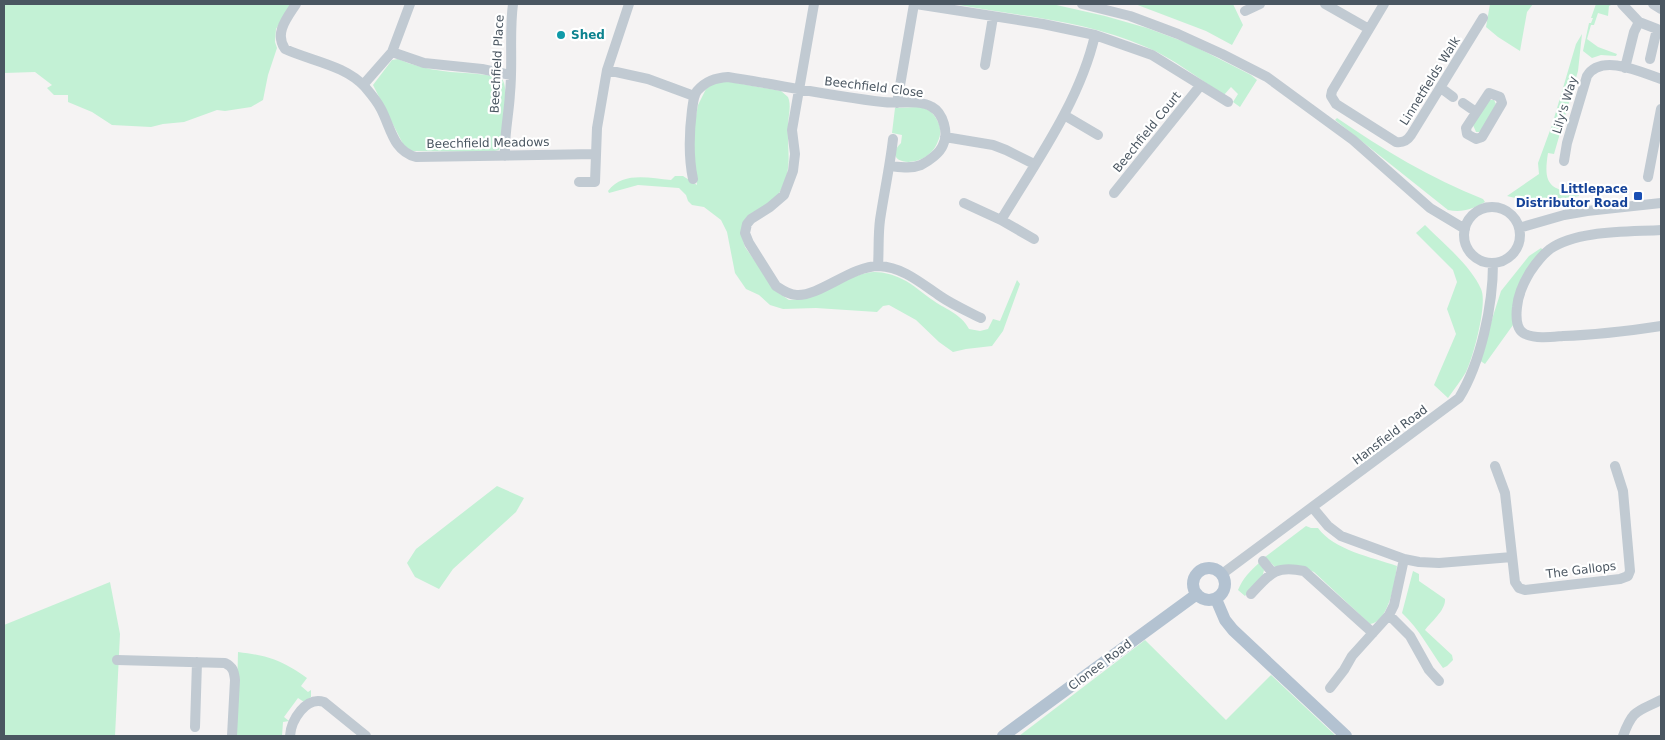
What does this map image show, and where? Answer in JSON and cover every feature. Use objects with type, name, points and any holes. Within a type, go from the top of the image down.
[{"type":"main road","points":[[1210,568],[1222,574],[1225,587],[1221,595],[1216,598],[1204,599],[1197,594],[1193,585],[1198,573],[1210,568]]},
{"type":"main road","name":"Clonee Road","points":[[1003,736],[1197,594]]},
{"type":"main road","points":[[1216,598],[1225,620],[1233,630],[1346,736]]},
{"type":"street","name":"Beechfield Meadows","points":[[296,4],[281,31],[282,44],[285,49],[338,68],[363,85],[382,110],[389,130],[398,147],[407,155],[416,157],[596,154]]},
{"type":"street","points":[[363,85],[392,52],[410,4]]},
{"type":"street","name":"Beechfield Place","points":[[505,156],[505,130],[510,93],[511,25],[514,4]]},
{"type":"street","points":[[578,182],[595,182],[598,128],[608,70],[629,4]]},
{"type":"street","points":[[814,4],[792,130],[795,154],[793,171],[784,195],[747,224],[745,233],[749,243],[776,286],[782,291],[798,296],[851,274],[878,266],[907,274],[942,297],[980,318]]},
{"type":"street","points":[[897,103],[915,4],[1043,24],[1095,35],[1152,55],[1228,102]]},
{"type":"street","points":[[1082,4],[1130,16],[1178,34],[1266,77],[1310,107],[1353,140],[1430,208],[1465,229]]},
{"type":"street","points":[[1244,11],[1260,4]]},
{"type":"street","name":"Linnetfields Walk","points":[[1384,4],[1332,91],[1332,96],[1336,104],[1396,142],[1403,142],[1411,135],[1483,18]]},
{"type":"street","points":[[1622,4],[1639,22],[1657,29],[1650,58]]},
{"type":"street","points":[[1653,4],[1661,9]]},
{"type":"street","points":[[1329,5],[1369,29]]},
{"type":"street","points":[[985,65],[993,17]]},
{"type":"street","points":[[1625,68],[1634,32],[1639,22]]},
{"type":"street","points":[[1001,220],[1064,115],[1088,61],[1095,35]]},
{"type":"street","points":[[392,52],[424,62],[482,69],[510,75]]},
{"type":"street","name":"Lily's Way","points":[[1564,162],[1567,143],[1590,70],[1594,67],[1611,64],[1661,78]]},
{"type":"street","points":[[608,70],[648,79],[694,96],[686,169],[693,179]]},
{"type":"street","name":"Beechfield Close","points":[[694,96],[707,82],[715,78],[728,77],[884,102],[920,104],[932,107],[938,112],[943,121],[945,137]]},
{"type":"street","name":"Beechfield Court","points":[[1114,193],[1200,86]]},
{"type":"street","points":[[1441,88],[1453,96]]},
{"type":"street","points":[[1463,103],[1476,112]]},
{"type":"street","points":[[1648,177],[1661,109]]},
{"type":"street","points":[[1064,115],[1098,135]]},
{"type":"street","points":[[890,166],[911,167],[920,165],[938,153],[944,144],[945,137],[993,145],[1034,164]]},
{"type":"street","points":[[878,266],[880,221],[893,139]]},
{"type":"street","points":[[964,202],[1034,239]]},
{"type":"street","points":[[1519,228],[1564,215],[1661,203]]},
{"type":"street","points":[[1491,207],[1506,211],[1512,215],[1519,228],[1518,244],[1509,258],[1493,263],[1485,262],[1471,253],[1464,237],[1465,229],[1468,220],[1482,209],[1491,207]]},
{"type":"street","points":[[1661,230],[1569,239],[1550,249],[1544,254],[1526,279],[1517,305],[1517,321],[1519,329],[1524,334],[1540,337],[1601,335],[1661,326]]},
{"type":"street","name":"Hansfield Road","points":[[1222,574],[1459,398],[1466,387],[1478,354],[1493,280],[1493,263]]},
{"type":"street","name":"The Gallops","points":[[1495,466],[1505,493],[1515,582],[1519,588],[1525,590],[1620,579],[1628,576],[1630,571],[1623,491],[1615,466]]},
{"type":"street","points":[[1313,508],[1328,526],[1341,536],[1404,559],[1440,563],[1512,557]]},
{"type":"street","points":[[1330,688],[1352,656],[1389,615],[1394,605],[1404,559]]},
{"type":"street","points":[[1264,561],[1272,572]]},
{"type":"street","points":[[1251,594],[1272,572],[1292,569],[1304,571],[1372,633]]},
{"type":"street","points":[[1389,615],[1410,636],[1429,670],[1439,681]]},
{"type":"street","points":[[117,660],[226,663],[231,666],[234,672],[232,736]]},
{"type":"street","points":[[195,727],[197,662]]},
{"type":"street","points":[[290,736],[293,723],[307,704],[313,700],[319,700],[366,736]]},
{"type":"street","points":[[1623,736],[1633,714],[1661,700]]},
{"type":"green space","points":[[4,4],[291,4],[276,29],[275,42],[277,48],[268,75],[263,100],[251,107],[225,111],[217,110],[184,122],[151,127],[112,125],[92,112],[68,102],[68,95],[54,95],[47,88],[52,85],[35,72],[4,73]]},
{"type":"green space","points":[[953,4],[1052,4],[1105,16],[1147,28],[1190,44],[1251,75],[1257,80],[1240,107],[1233,102],[1238,94],[1231,87],[1224,95],[1166,57],[1123,38],[1051,20]]},
{"type":"green space","points":[[1135,4],[1233,4],[1243,25],[1232,45],[1206,31]]},
{"type":"green space","points":[[1490,4],[1533,4],[1527,12],[1520,51],[1486,27]]},
{"type":"green space","points":[[1596,4],[1613,4],[1609,6],[1608,16],[1598,13],[1594,25],[1591,25],[1587,39],[1598,47],[1617,54],[1616,56],[1601,55],[1592,58],[1583,51],[1589,23],[1591,23],[1593,18],[1591,18]]},
{"type":"green space","points":[[1582,34],[1578,71],[1554,154],[1548,153],[1546,172],[1550,183],[1554,187],[1578,194],[1579,196],[1535,203],[1507,196],[1539,174],[1538,163],[1552,125],[1576,44]]},
{"type":"green space","points":[[398,59],[431,69],[480,74],[502,79],[505,91],[505,110],[499,150],[491,152],[412,151],[404,146],[373,85],[392,60]]},
{"type":"green space","points":[[726,81],[781,91],[789,100],[789,159],[785,182],[775,198],[747,218],[743,224],[742,234],[745,247],[777,292],[789,300],[799,299],[859,275],[875,272],[885,273],[910,284],[958,316],[969,329],[980,331],[988,329],[993,319],[1000,321],[1017,280],[1020,284],[1003,331],[992,346],[953,352],[939,342],[916,320],[889,305],[883,306],[877,312],[816,308],[783,309],[770,305],[759,295],[746,289],[735,273],[727,232],[721,220],[704,207],[692,205],[679,188],[638,185],[609,193],[608,191],[614,185],[621,181],[637,177],[671,180],[675,176],[683,176],[697,185],[692,138],[698,105],[706,89],[713,84]]},
{"type":"green space","points":[[1489,100],[1494,100],[1496,104],[1483,129],[1476,132],[1473,125]]},
{"type":"green space","points":[[918,107],[928,110],[935,116],[940,127],[939,139],[932,151],[924,157],[907,162],[900,160],[896,156],[902,135],[892,133],[895,108]]},
{"type":"green space","points":[[1337,118],[1408,163],[1483,199],[1485,202],[1467,210],[1448,210],[1335,120]]},
{"type":"green space","points":[[1425,225],[1471,272],[1483,296],[1479,330],[1469,365],[1448,398],[1434,385],[1456,334],[1447,309],[1457,282],[1453,270],[1416,233]]},
{"type":"green space","points":[[1541,248],[1543,250],[1536,258],[1513,325],[1485,364],[1479,360],[1501,291],[1529,256]]},
{"type":"green space","points":[[497,486],[524,498],[516,512],[453,569],[439,589],[415,577],[407,563],[416,549]]},
{"type":"green space","points":[[1306,526],[1318,528],[1325,536],[1343,547],[1397,566],[1390,600],[1377,622],[1370,624],[1314,572],[1275,567],[1265,557]]},
{"type":"green space","points":[[1259,563],[1264,570],[1262,578],[1245,596],[1238,590],[1247,575]]},
{"type":"green space","points":[[1413,571],[1419,574],[1419,581],[1445,599],[1441,612],[1425,630],[1452,655],[1453,660],[1443,668],[1419,633],[1402,613]]},
{"type":"green space","points":[[110,582],[120,634],[115,736],[4,736],[4,625]]},
{"type":"green space","points":[[1145,640],[1226,720],[1271,675],[1336,736],[1019,736]]},
{"type":"green space","points":[[238,652],[259,655],[275,660],[307,678],[301,686],[308,692],[311,690],[311,697],[304,702],[298,698],[284,717],[289,721],[283,722],[282,736],[236,736]]},
{"type":"place","name":"Shed","points":[[561,35]]},
{"type":"place","name":"Littlepace Distributor Road","points":[[1638,196]]}]
